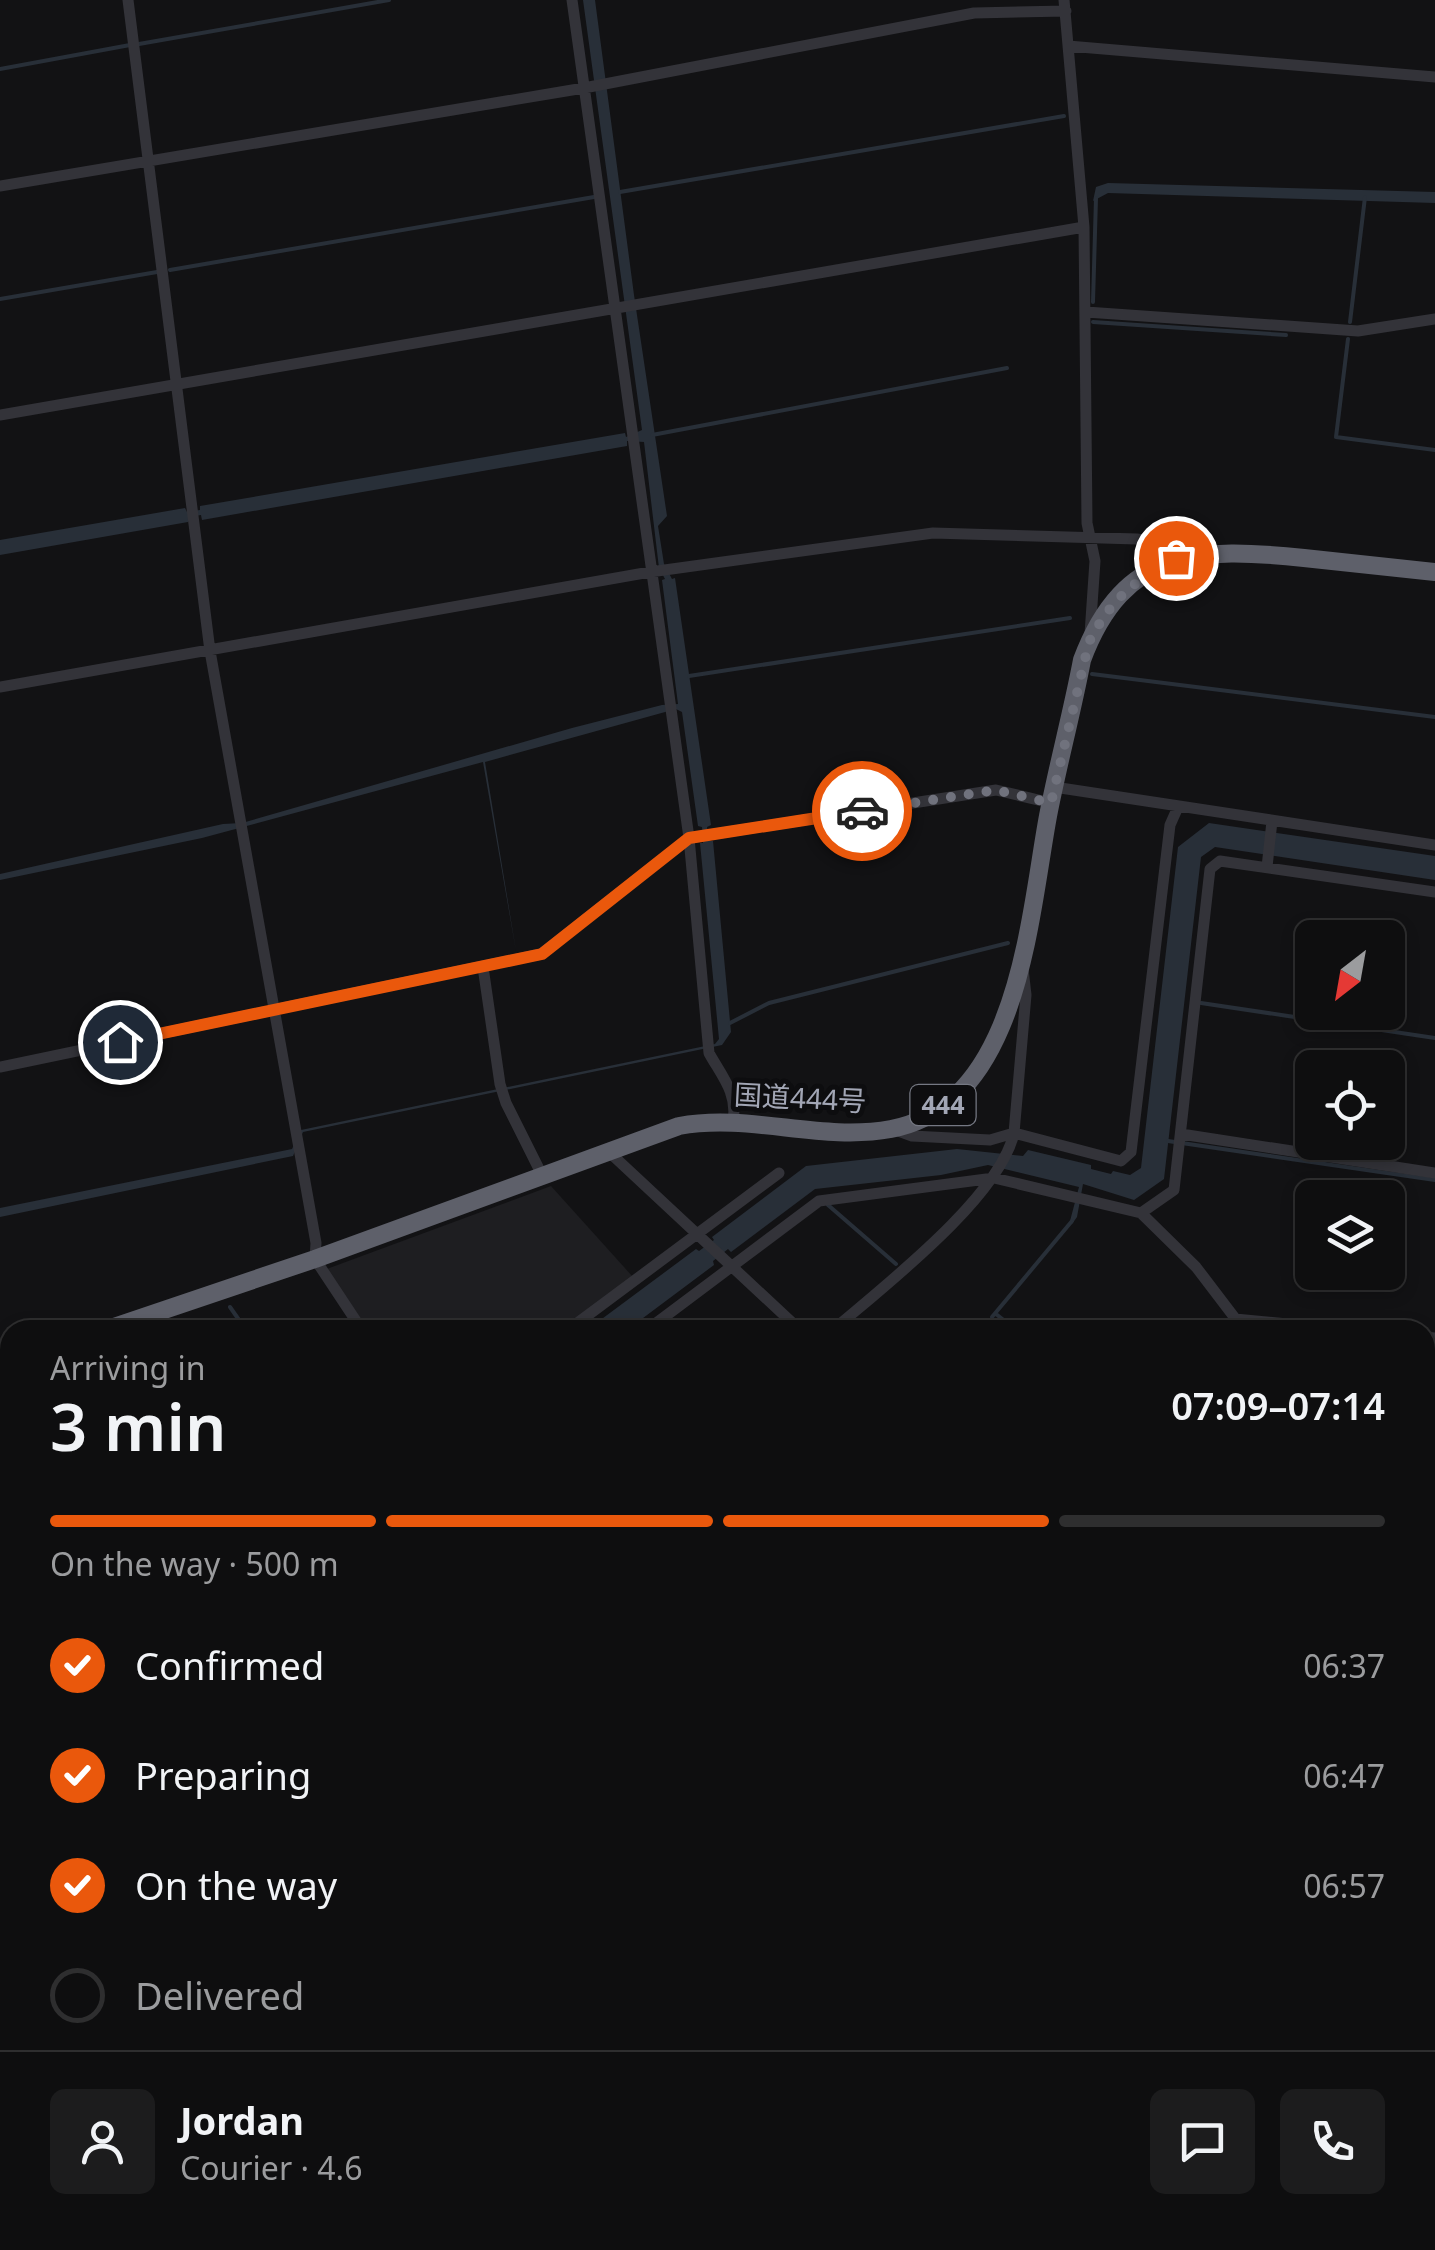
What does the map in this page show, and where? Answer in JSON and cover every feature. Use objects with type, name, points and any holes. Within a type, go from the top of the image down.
[{"type":"highway","name":"国道444号","points":[[140,1320],[679,1126],[734,1121],[840,1131],[893,1128],[914,1122],[948,1102],[972,1080],[1005,1022],[1021,960],[1052,795],[1089,642],[1101,619],[1131,584],[1176,558],[1208,552],[1254,552],[1435,572]]},
{"type":"street","points":[[128,0],[210,651],[239,825],[316,1243],[315,1260],[355,1320]]},
{"type":"street","points":[[572,0],[620,308],[633,438],[660,571],[670,708],[700,836],[708,1047],[728,1081],[734,1121]]},
{"type":"street","points":[[0,186],[588,87],[974,13],[1065,5],[1084,228],[1086,523],[1095,560],[1089,642]]},
{"type":"street","points":[[1068,46],[1435,76]]},
{"type":"street","points":[[0,414],[1084,228]]},
{"type":"street","points":[[1086,312],[1358,332],[1435,320]]},
{"type":"street","points":[[0,687],[660,571],[932,534],[1138,539],[1208,552]]},
{"type":"street","points":[[0,1067],[542,954],[700,836],[996,790],[1178,807],[1435,845]]},
{"type":"street","points":[[893,1128],[912,1136],[1012,1139],[1105,1163],[1121,1161],[1131,1152],[1170,826],[1178,807]]},
{"type":"street","points":[[1267,867],[1272,821]]},
{"type":"street","points":[[1140,1213],[1174,1190],[1210,869],[1220,861],[1435,892]]},
{"type":"street","points":[[845,1320],[916,1259],[994,1178],[1012,1139],[1026,995],[1021,960]]},
{"type":"street","points":[[483,967],[502,1090],[542,1175]]},
{"type":"street","points":[[1181,1140],[1435,1173]]},
{"type":"street","points":[[608,1151],[789,1320]]},
{"type":"street","points":[[582,1320],[700,1236],[780,1172]]},
{"type":"street","points":[[658,1320],[728,1264],[819,1200],[994,1178],[1140,1213],[1196,1267],[1235,1319],[1245,1320]]},
{"type":"shaded area","points":[[583,0],[595,0],[667,516],[658,526],[664,564],[675,578],[711,825],[707,827],[709,841],[713,841],[731,1032],[722,1045],[303,1132],[293,1156],[0,1217],[0,1208],[292,1149],[301,1130],[715,1044],[719,1039],[700,843],[702,827],[698,826],[682,712],[676,709],[485,762],[516,951],[483,762],[202,838],[0,880],[0,874],[242,823],[572,728],[678,704],[662,580],[665,579],[659,568],[644,442],[627,441],[627,446],[202,520],[201,515],[188,517],[188,522],[0,555],[0,540],[185,508],[187,512],[200,510],[200,506],[625,433],[626,437],[642,430]]},
{"type":"shaded area","points":[[1108,183],[1435,192],[1435,203],[1108,193],[1093,201],[1096,187]]},
{"type":"shaded area","points":[[1209,823],[1435,856],[1435,880],[1215,847],[1201,857],[1164,1179],[1134,1200],[1083,1184],[1072,1224],[1079,1187],[988,1165],[941,1175],[815,1189],[731,1252],[728,1249],[713,1261],[714,1265],[640,1320],[600,1320],[696,1249],[699,1251],[714,1240],[712,1237],[806,1166],[957,1149],[1023,1156],[1028,1150],[1091,1165],[1091,1169],[1111,1174],[1113,1171],[1130,1175],[1141,1168],[1178,847]]},
{"type":"shaded area","points":[[551,1186],[633,1277],[575,1320],[360,1320],[324,1270]]},
{"type":"waterway","points":[[139,44],[389,0]]},
{"type":"waterway","points":[[0,69],[130,45]]},
{"type":"waterway","points":[[620,192],[1064,116]]},
{"type":"waterway","points":[[170,270],[594,197]]},
{"type":"waterway","points":[[1350,322],[1365,197]]},
{"type":"waterway","points":[[1093,302],[1096,198]]},
{"type":"waterway","points":[[0,299],[157,272]]},
{"type":"waterway","points":[[1093,322],[1286,335]]},
{"type":"waterway","points":[[1348,339],[1336,437],[1435,450]]},
{"type":"waterway","points":[[652,435],[1007,368]]},
{"type":"waterway","points":[[689,676],[1070,618]]},
{"type":"waterway","points":[[1092,674],[1435,717]]},
{"type":"waterway","points":[[730,1023],[769,1003],[1008,943]]},
{"type":"waterway","points":[[1201,1003],[1435,1038]]},
{"type":"waterway","points":[[1168,1141],[1435,1180]]},
{"type":"waterway","points":[[828,1205],[896,1264]]},
{"type":"waterway","points":[[992,1317],[1072,1221]]},
{"type":"waterway","points":[[230,1307],[239,1320]]},
{"type":"waterway","points":[[996,1314],[1004,1320]]},
{"type":"way so far","points":[[862,811],[996,790],[1051,803],[1089,642],[1101,619],[1131,584],[1176,558]]},
{"type":"route","points":[[120,1042],[542,954],[689,838],[862,811]]}]
